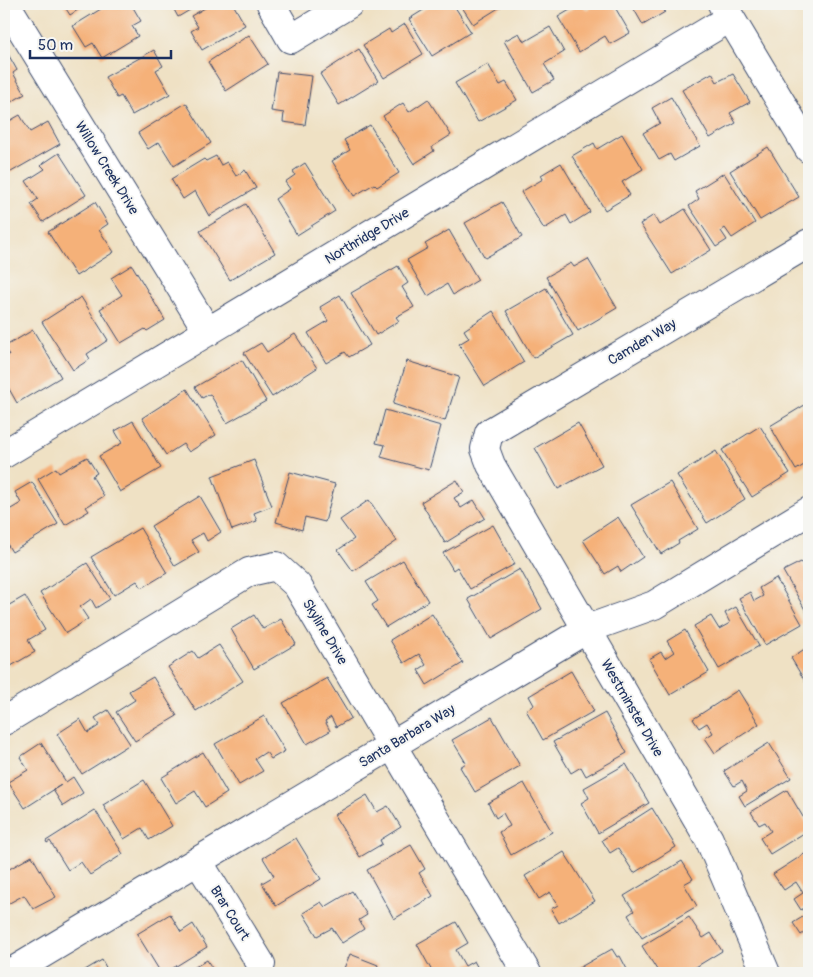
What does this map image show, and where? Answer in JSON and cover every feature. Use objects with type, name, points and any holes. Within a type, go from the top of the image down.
[{"type":"street","name":"Willow Creek Drive","points":[[6,4],[208,332]]},
{"type":"street","points":[[271,4],[291,38],[349,4]]},
{"type":"street","name":"Northridge Drive","points":[[4,454],[208,332],[726,11]]},
{"type":"street","points":[[726,11],[809,149]]},
{"type":"street","name":"Camden Way","points":[[485,449],[489,433],[809,243]]},
{"type":"street","name":"Westminster Drive","points":[[485,449],[491,465],[709,839],[766,973]]},
{"type":"street","name":"Santa Barbara Way","points":[[10,973],[587,629],[654,605],[809,511]]},
{"type":"street","name":"Skyline Drive","points":[[4,720],[249,572],[276,566],[297,585],[527,973]]},
{"type":"street","name":"Brar Court","points":[[198,861],[261,964]]},
{"type":"building","points":[[63,4],[87,4],[70,15]]},
{"type":"building","points":[[109,4],[131,4],[141,21],[132,26],[138,36],[102,58],[93,43],[86,47],[73,26]]},
{"type":"building","points":[[171,4],[200,4],[178,17]]},
{"type":"building","points":[[212,4],[233,4],[245,25],[202,50],[191,31],[198,27],[191,16]]},
{"type":"building","points":[[433,4],[453,4],[471,32],[432,56],[409,19]]},
{"type":"building","points":[[460,4],[505,4],[473,24]]},
{"type":"building","points":[[580,4],[586,10],[597,4],[613,4],[630,33],[610,44],[605,36],[579,52],[558,17]]},
{"type":"building","points":[[631,4],[660,4],[665,12],[643,25]]},
{"type":"building","points":[[405,24],[423,54],[384,78],[363,45],[389,29],[391,33]]},
{"type":"building","points":[[550,27],[564,52],[544,64],[554,80],[533,92],[504,41],[519,33],[524,42]]},
{"type":"building","points":[[249,35],[268,64],[226,91],[208,62]]},
{"type":"building","points":[[4,47],[17,70],[13,73],[25,94],[4,106]]},
{"type":"building","points":[[359,49],[378,81],[339,105],[320,74]]},
{"type":"building","points":[[154,50],[163,66],[156,70],[170,94],[132,115],[121,96],[117,98],[105,77]]},
{"type":"building","points":[[488,64],[500,85],[506,82],[517,100],[478,122],[455,83]]},
{"type":"building","points":[[277,72],[312,76],[305,125],[283,122],[284,113],[271,111]]},
{"type":"building","points":[[712,73],[717,82],[733,74],[750,102],[730,113],[736,123],[710,138],[682,90]]},
{"type":"building","points":[[671,97],[700,146],[674,161],[670,154],[659,160],[643,133],[660,123],[652,108]]},
{"type":"building","points":[[428,99],[451,135],[432,147],[434,151],[414,164],[383,116],[403,103],[409,112]]},
{"type":"building","points":[[186,103],[211,143],[174,166],[159,142],[148,149],[138,133]]},
{"type":"building","points":[[20,115],[30,132],[48,122],[60,144],[4,176],[4,124]]},
{"type":"building","points":[[370,125],[399,173],[377,187],[374,184],[354,196],[332,161],[350,150],[344,140]]},
{"type":"building","points":[[622,134],[643,169],[622,182],[630,195],[605,210],[572,156],[594,143],[597,149]]},
{"type":"building","points":[[768,147],[799,197],[760,220],[730,171]]},
{"type":"building","points":[[59,153],[86,195],[43,222],[31,204],[38,199],[26,181],[45,169],[41,165]]},
{"type":"building","points":[[216,156],[221,165],[227,162],[236,176],[245,170],[256,188],[209,216],[195,191],[183,199],[171,179],[204,159],[206,161]]},
{"type":"building","points":[[305,163],[335,211],[297,235],[275,199],[290,189],[285,182],[295,175],[293,171]]},
{"type":"building","points":[[561,163],[590,212],[571,224],[566,215],[544,229],[521,192],[543,179],[541,175]]},
{"type":"building","points":[[724,173],[755,223],[732,238],[725,228],[721,231],[727,240],[716,247],[689,206],[699,199],[695,191]]},
{"type":"building","points":[[95,202],[108,224],[99,230],[114,252],[76,276],[48,232]]},
{"type":"building","points":[[502,202],[522,237],[485,258],[465,223]]},
{"type":"building","points":[[246,204],[275,253],[230,280],[200,231]]},
{"type":"building","points":[[685,209],[711,250],[672,274],[640,224],[654,215],[660,225]]},
{"type":"building","points":[[449,230],[478,280],[453,295],[447,284],[428,296],[407,260],[428,248],[425,244]]},
{"type":"building","points":[[588,259],[617,308],[578,331],[546,277],[571,263],[574,267]]},
{"type":"building","points":[[132,265],[165,320],[121,343],[100,309],[122,295],[111,278]]},
{"type":"building","points":[[398,266],[408,283],[402,287],[414,307],[396,317],[399,321],[376,335],[351,293]]},
{"type":"building","points":[[546,288],[573,335],[533,358],[506,311]]},
{"type":"building","points":[[340,295],[370,345],[349,357],[345,352],[326,363],[308,333],[328,321],[320,307]]},
{"type":"building","points":[[81,297],[108,340],[87,354],[90,359],[73,370],[42,322]]},
{"type":"building","points":[[493,311],[524,362],[485,386],[459,344],[469,338],[464,330]]},
{"type":"building","points":[[33,330],[61,377],[17,403],[4,380],[4,359],[9,355],[4,347]]},
{"type":"building","points":[[295,334],[317,368],[272,397],[244,353],[261,343],[267,352]]},
{"type":"building","points":[[242,360],[266,401],[227,423],[210,394],[202,398],[195,387]]},
{"type":"building","points":[[407,361],[459,377],[445,421],[393,404]]},
{"type":"building","points":[[187,389],[216,435],[189,452],[183,444],[166,455],[142,418]]},
{"type":"building","points":[[808,403],[809,444],[804,447],[809,454],[809,462],[796,470],[770,426]]},
{"type":"building","points":[[385,410],[441,426],[429,470],[381,457],[385,445],[376,443]]},
{"type":"building","points":[[133,421],[161,468],[120,492],[99,456],[122,443],[115,431]]},
{"type":"building","points":[[578,423],[602,465],[558,489],[535,448]]},
{"type":"building","points":[[760,426],[790,473],[752,497],[722,450]]},
{"type":"building","points":[[716,451],[745,499],[707,523],[677,475]]},
{"type":"building","points":[[87,457],[97,473],[92,476],[104,496],[86,507],[89,511],[65,525],[38,479],[56,468],[59,473]]},
{"type":"building","points":[[254,460],[272,506],[254,513],[257,521],[232,530],[212,476]]},
{"type":"building","points":[[290,472],[335,484],[325,522],[305,517],[302,530],[276,522]]},
{"type":"building","points":[[457,480],[464,492],[454,498],[461,508],[474,500],[485,518],[445,543],[421,502]]},
{"type":"building","points":[[32,482],[58,524],[12,552],[4,539],[4,513],[21,503],[15,492]]},
{"type":"building","points":[[670,482],[698,529],[661,554],[631,505]]},
{"type":"building","points":[[200,496],[221,532],[207,541],[203,533],[191,540],[199,552],[175,566],[151,526]]},
{"type":"building","points":[[369,500],[397,541],[353,571],[338,550],[354,539],[340,520]]},
{"type":"building","points":[[618,517],[643,557],[621,572],[618,566],[605,574],[583,540]]},
{"type":"building","points":[[493,525],[515,564],[470,589],[457,567],[453,570],[443,553]]},
{"type":"building","points":[[140,528],[167,573],[142,588],[137,581],[114,595],[91,557]]},
{"type":"building","points":[[403,560],[428,601],[386,627],[372,605],[378,601],[366,582]]},
{"type":"building","points":[[801,562],[807,572],[809,571],[809,612],[807,613],[783,571]]},
{"type":"building","points":[[87,563],[110,599],[96,608],[91,599],[80,607],[88,619],[66,633],[40,593]]},
{"type":"building","points":[[520,569],[542,609],[491,639],[468,599]]},
{"type":"building","points":[[776,578],[802,624],[765,645],[739,598],[750,592],[754,601],[763,596],[759,588]]},
{"type":"building","points":[[25,596],[45,630],[28,640],[35,652],[11,666],[4,653],[4,608]]},
{"type":"building","points":[[736,607],[759,646],[719,669],[694,626],[711,616],[719,629],[730,623],[725,613]]},
{"type":"building","points":[[432,614],[463,663],[427,685],[418,670],[426,665],[419,654],[404,663],[390,640]]},
{"type":"building","points":[[254,615],[263,629],[281,619],[296,644],[254,669],[231,629]]},
{"type":"building","points":[[685,630],[709,672],[670,695],[649,659],[661,652],[665,658],[674,652],[667,641]]},
{"type":"building","points":[[219,645],[243,681],[196,711],[168,667],[193,651],[198,658]]},
{"type":"building","points":[[809,646],[809,688],[791,658]]},
{"type":"building","points":[[571,671],[594,711],[543,740],[526,710],[534,705],[529,696]]},
{"type":"building","points":[[153,677],[177,716],[135,741],[116,712],[135,700],[129,691]]},
{"type":"building","points":[[327,678],[351,718],[336,727],[331,717],[325,721],[330,731],[307,744],[283,703]]},
{"type":"building","points":[[738,690],[759,724],[715,753],[705,738],[713,733],[707,723],[699,728],[693,719]]},
{"type":"building","points":[[108,710],[130,744],[82,774],[57,734],[80,719],[88,733],[100,725],[95,718]]},
{"type":"building","points":[[605,713],[627,753],[586,776],[581,767],[571,773],[553,742]]},
{"type":"building","points":[[264,716],[285,751],[271,759],[266,752],[255,759],[263,771],[239,785],[215,744]]},
{"type":"building","points":[[492,717],[520,766],[475,792],[460,767],[466,763],[452,740]]},
{"type":"building","points":[[41,743],[66,782],[73,777],[83,793],[63,806],[53,790],[25,808],[8,782],[28,770],[20,757]]},
{"type":"building","points":[[769,743],[791,778],[745,806],[739,796],[747,791],[742,781],[734,786],[724,771]]},
{"type":"building","points":[[203,752],[227,793],[205,807],[195,791],[176,803],[161,778]]},
{"type":"building","points":[[626,764],[649,803],[598,833],[581,803],[589,798],[584,788]]},
{"type":"building","points":[[144,780],[172,826],[149,840],[142,828],[124,839],[103,805]]},
{"type":"building","points":[[524,783],[552,832],[511,855],[499,832],[510,826],[503,813],[496,818],[488,803]]},
{"type":"building","points":[[787,790],[809,830],[770,854],[760,838],[771,831],[765,822],[759,825],[751,812]]},
{"type":"building","points":[[367,795],[377,812],[388,806],[401,827],[380,840],[382,844],[360,857],[334,815]]},
{"type":"building","points":[[652,808],[676,847],[634,873],[618,848],[610,853],[602,840]]},
{"type":"building","points":[[95,810],[123,854],[90,875],[81,862],[68,870],[50,841],[47,843],[46,841]]},
{"type":"building","points":[[296,838],[321,879],[276,906],[262,883],[274,876],[263,858]]},
{"type":"building","points":[[411,845],[425,869],[419,873],[433,896],[394,919],[367,870]]},
{"type":"building","points":[[809,851],[809,905],[801,910],[794,899],[803,893],[796,882],[784,890],[773,874]]},
{"type":"building","points":[[564,852],[595,901],[559,923],[551,909],[558,905],[550,892],[539,899],[525,876]]},
{"type":"building","points":[[32,856],[56,897],[33,909],[24,895],[4,906],[4,872]]},
{"type":"building","points":[[682,861],[693,879],[684,884],[697,906],[642,938],[628,915],[634,911],[624,896]]},
{"type":"building","points":[[352,891],[367,915],[359,920],[364,929],[342,943],[332,928],[317,936],[303,913],[321,902],[325,907]]},
{"type":"building","points":[[809,913],[809,929],[801,935],[793,923]]},
{"type":"building","points":[[170,914],[181,932],[193,924],[207,947],[165,973],[161,973],[137,934]]},
{"type":"building","points":[[689,917],[703,938],[711,933],[722,951],[686,973],[659,973],[642,946]]},
{"type":"building","points":[[456,922],[468,943],[456,950],[465,966],[474,961],[480,972],[433,973],[417,944]]},
{"type":"building","points":[[612,949],[617,957],[620,956],[629,973],[580,973],[577,969]]},
{"type":"building","points":[[350,954],[378,965],[375,973],[342,973]]},
{"type":"building","points":[[102,960],[109,973],[80,973]]},
{"type":"building","points":[[207,960],[215,973],[192,973],[190,970]]}]
